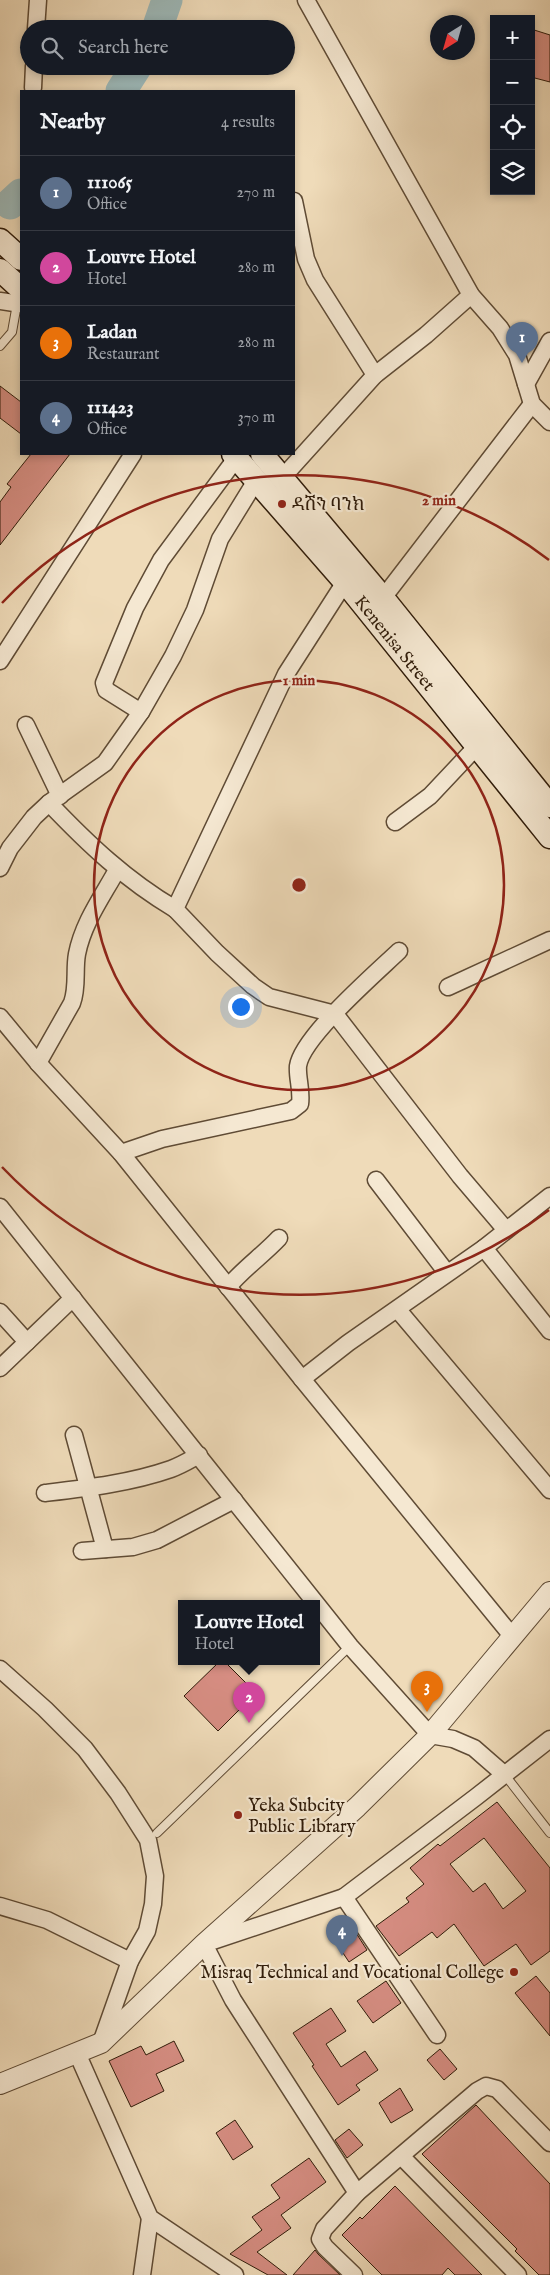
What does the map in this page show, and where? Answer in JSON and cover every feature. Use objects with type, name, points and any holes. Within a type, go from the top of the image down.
[{"type":"main road","points":[[0,240],[20,258]]},
{"type":"main road","points":[[0,270],[20,299]]},
{"type":"main road","name":"Kenenisa Street","points":[[235,455],[345,582],[478,745],[550,837]]},
{"type":"main road","name":"Kenenisa Street","points":[[263,455],[383,598],[550,806]]},
{"type":"street","points":[[37,20],[38,0]]},
{"type":"street","points":[[306,0],[471,294],[500,328],[517,356],[532,404],[550,422]]},
{"type":"street","points":[[34,75],[34,88]]},
{"type":"street","points":[[295,206],[306,259],[315,280],[375,375]]},
{"type":"street","points":[[283,477],[375,375],[426,335],[471,294]]},
{"type":"street","points":[[0,301],[20,299]]},
{"type":"street","points":[[526,384],[550,340]]},
{"type":"street","points":[[383,598],[532,404]]},
{"type":"street","points":[[0,661],[132,455]]},
{"type":"street","points":[[141,712],[106,690],[104,684],[136,608],[161,560],[235,455]]},
{"type":"street","points":[[0,868],[22,832],[55,800],[105,763],[141,712],[173,656],[195,610],[220,539],[257,479]]},
{"type":"street","points":[[174,909],[286,674],[345,582]]},
{"type":"street","points":[[26,726],[55,800],[117,870],[145,892],[174,909],[216,953],[253,986],[269,997],[335,1014],[460,1176],[506,1230]]},
{"type":"street","points":[[395,822],[430,796],[478,745]]},
{"type":"street","points":[[38,1063],[72,1003],[75,994],[76,955],[82,935],[117,870]]},
{"type":"street","points":[[448,987],[550,940]]},
{"type":"street","points":[[121,1153],[162,1139],[292,1111],[300,1104],[302,1093],[298,1065],[309,1040],[399,951]]},
{"type":"street","points":[[0,1018],[38,1063],[121,1153],[302,1379],[512,1636]]},
{"type":"street","points":[[376,1180],[446,1273]]},
{"type":"street","points":[[302,1379],[348,1343],[398,1310],[446,1273],[484,1248],[550,1196]]},
{"type":"street","points":[[0,1207],[313,1600]]},
{"type":"street","points":[[228,1287],[241,1272],[262,1256],[279,1238]]},
{"type":"street","points":[[484,1248],[550,1331]]},
{"type":"street","points":[[0,1368],[73,1298]]},
{"type":"street","points":[[398,1310],[550,1490]]},
{"type":"street","points":[[0,1312],[27,1342]]},
{"type":"street","points":[[74,1436],[105,1549]]},
{"type":"street","points":[[45,1492],[87,1488],[172,1469],[198,1455]]},
{"type":"street","points":[[82,1551],[133,1547],[157,1540],[234,1500]]},
{"type":"street","points":[[0,2084],[101,2043],[204,1944],[357,1806],[430,1735],[550,1592]]},
{"type":"street","points":[[320,1608],[350,1646],[430,1735],[453,1739],[474,1748],[505,1775]]},
{"type":"street","points":[[0,1670],[45,1709],[85,1749],[118,1793],[148,1840],[155,1876],[153,1904],[146,1931],[130,1961],[101,2043]]},
{"type":"street","points":[[204,1944],[344,1896],[550,1739]]},
{"type":"street","points":[[344,1896],[437,2035]]},
{"type":"street","points":[[0,1906],[47,1920],[130,1961]]},
{"type":"street","points":[[204,1944],[233,2000],[357,2193]]},
{"type":"street","points":[[77,2054],[150,2218],[142,2275]]},
{"type":"street","points":[[354,2275],[325,2247],[320,2238],[324,2229],[357,2193],[477,2091],[486,2086],[497,2090],[550,2143]]},
{"type":"street","points":[[401,2156],[518,2275]]},
{"type":"street","points":[[150,2218],[235,2275]]},
{"type":"lane","points":[[0,346],[12,332],[20,299]]},
{"type":"lane","points":[[157,1832],[350,1646]]},
{"type":"lane","points":[[505,1775],[550,1833]]},
{"type":"building","points":[[535,30],[550,35],[550,82],[535,78]]},
{"type":"building","points":[[0,386],[20,401],[20,433],[0,418]]},
{"type":"building","points":[[30,455],[69,455],[0,545],[0,502],[11,487],[7,484]]},
{"type":"building","points":[[216,1665],[228,1665],[256,1693],[218,1731],[184,1696]]},
{"type":"building","points":[[497,1802],[550,1868],[550,1951],[531,1965],[516,1944],[484,1966],[454,1924],[437,1938],[432,1932],[399,1956],[376,1926],[409,1902],[406,1898],[424,1884],[410,1868],[438,1844],[440,1846]],"holes":[[[484,1838],[526,1891],[503,1909],[485,1883],[473,1892],[450,1864]]]},
{"type":"building","points":[[349,1922],[367,1950],[349,1962],[331,1935]]},
{"type":"building","points":[[536,1976],[550,1993],[550,2036],[515,1993]]},
{"type":"building","points":[[386,1981],[401,2003],[373,2023],[357,2001]]},
{"type":"building","points":[[331,2008],[346,2031],[326,2044],[341,2067],[365,2051],[378,2070],[356,2085],[360,2090],[338,2105],[293,2033]]},
{"type":"building","points":[[174,2041],[184,2061],[156,2074],[164,2091],[131,2107],[109,2061],[141,2046],[146,2055]]},
{"type":"building","points":[[440,2049],[457,2069],[444,2080],[427,2060]]},
{"type":"building","points":[[400,2088],[413,2110],[391,2123],[379,2103]]},
{"type":"building","points":[[476,2105],[550,2184],[550,2275],[539,2275],[515,2251],[517,2249],[422,2154]]},
{"type":"building","points":[[235,2120],[253,2147],[233,2160],[216,2133]]},
{"type":"building","points":[[349,2129],[363,2145],[347,2158],[335,2140]]},
{"type":"building","points":[[309,2158],[326,2182],[281,2215],[291,2228],[257,2252],[287,2275],[268,2275],[230,2254],[262,2230],[252,2217],[280,2198],[271,2185]]},
{"type":"building","points":[[395,2186],[482,2275],[455,2275],[448,2268],[442,2275],[382,2275],[342,2235],[360,2217],[362,2219]]},
{"type":"building","points":[[315,2250],[318,2254],[340,2275],[293,2275]]},
{"type":"waterway","points":[[160,20],[167,0]]},
{"type":"waterway","points":[[122,90],[131,75]]},
{"type":"waterway","points":[[10,204],[20,195]]},
{"type":"place","name":"111065","points":[[522,363]]},
{"type":"place","name":"ዳሽን ባንክ","points":[[282,504]]},
{"type":"place","name":"Ladan","points":[[427,1712]]},
{"type":"place","name":"Louvre Hotel","points":[[249,1723]]},
{"type":"place","name":"Yeka Subcity Public Library","points":[[238,1815]]},
{"type":"place","name":"111423","points":[[342,1956]]},
{"type":"place","name":"Misraq Technical and Vocational College","points":[[514,1972]]}]
